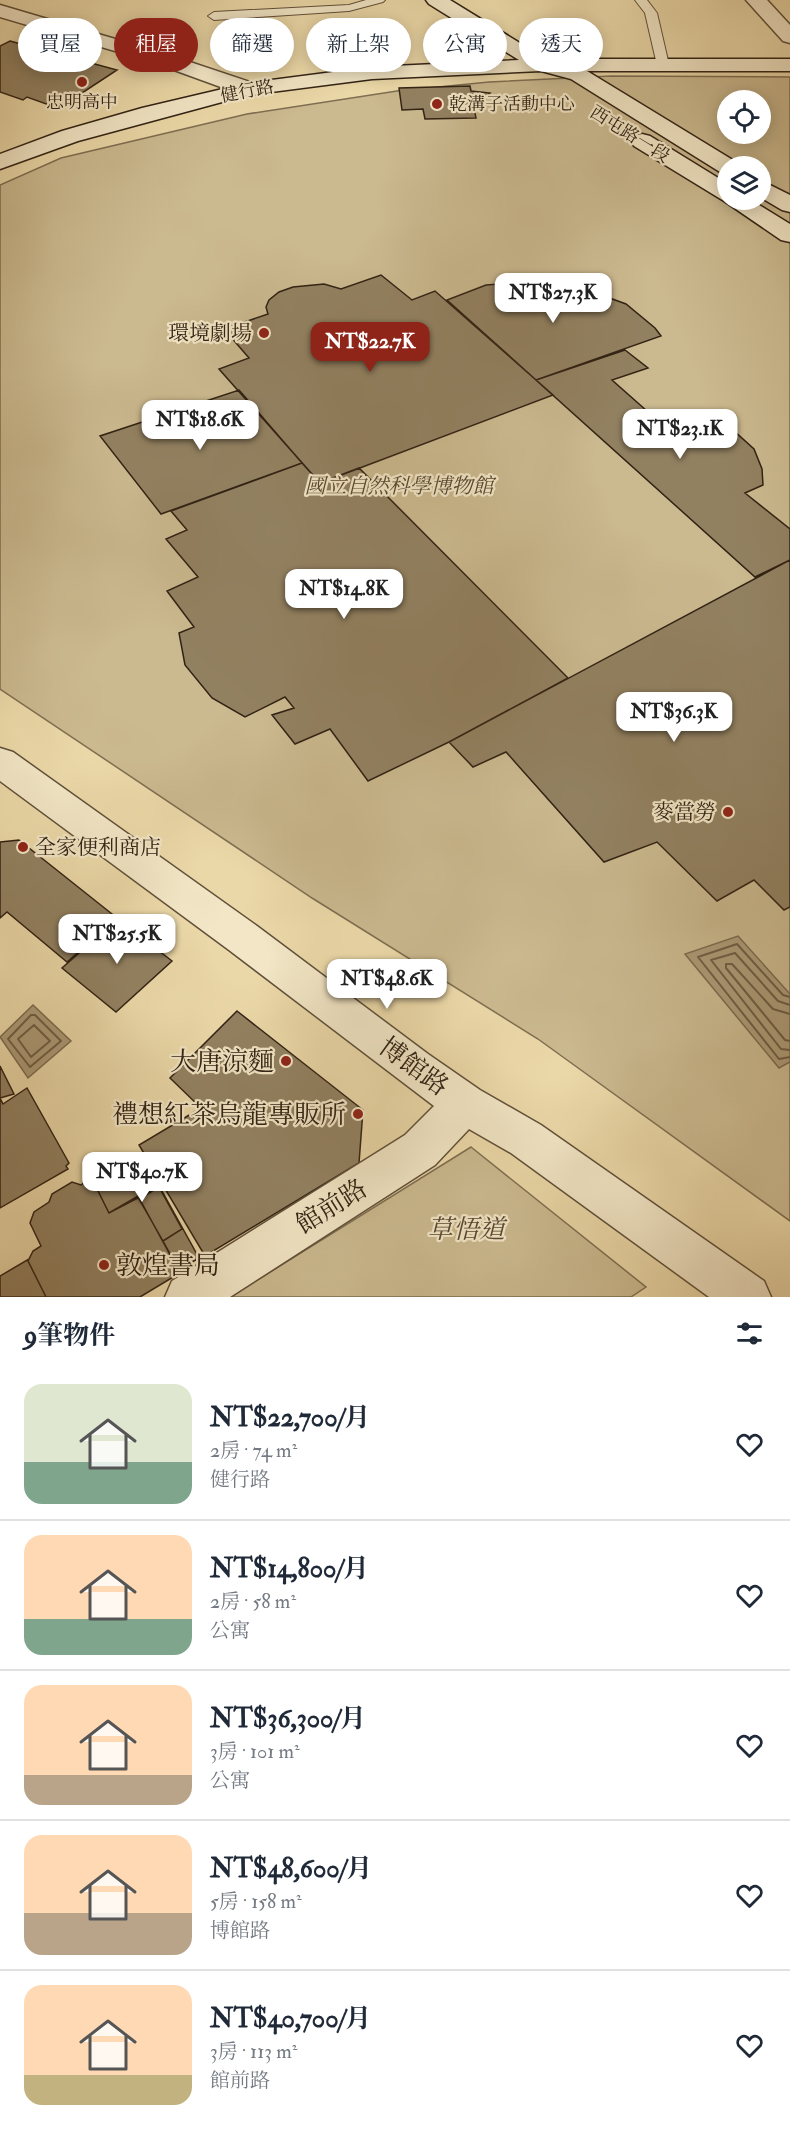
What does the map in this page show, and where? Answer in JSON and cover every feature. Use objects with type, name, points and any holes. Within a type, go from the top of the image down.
[{"type":"street","name":"西屯路一段","points":[[435,0],[519,51]]},
{"type":"street","points":[[756,0],[790,37]]},
{"type":"street","points":[[0,11],[159,57],[248,90]]},
{"type":"street","name":"健行路","points":[[603,65],[790,65]]},
{"type":"street","name":"健行路","points":[[0,162],[70,136],[150,113],[248,90],[372,73],[519,66]]},
{"type":"street","name":"西屯路一段","points":[[546,72],[551,83],[567,94]]},
{"type":"street","name":"西屯路一段","points":[[567,72],[578,75],[717,160]]},
{"type":"street","name":"西屯路一段","points":[[627,132],[717,188]]},
{"type":"street","points":[[771,194],[790,205]]},
{"type":"street","points":[[751,210],[790,235]]},
{"type":"street","name":"博館路","points":[[6,775],[465,1104],[526,1139],[737,1294]]},
{"type":"street","name":"館前路","points":[[188,1297],[420,1150],[465,1104]]},
{"type":"lane","points":[[214,16],[350,8],[380,0]]},
{"type":"lane","points":[[640,0],[651,13],[663,65]]},
{"type":"green space","name":"國立自然科學博物館","points":[[611,76],[790,77],[790,1221],[538,1039],[312,898],[0,689],[0,185],[61,158],[247,114],[397,91],[489,82]]},
{"type":"green space","name":"草悟道","points":[[471,1147],[646,1287],[631,1297],[230,1297]]},
{"type":"water","points":[[738,936],[790,994],[790,1062],[779,1068],[685,954]]},
{"type":"water","points":[[33,1005],[71,1041],[28,1078],[0,1037]]},
{"type":"building","points":[[10,41],[18,43],[18,72],[102,72],[102,66],[114,69],[114,72],[73,99],[60,96],[49,105],[27,97],[23,100],[0,92],[0,46]]},
{"type":"building","name":"乾溝子活動中心","points":[[470,86],[471,91],[490,93],[484,99],[472,99],[476,118],[425,119],[423,109],[402,110],[399,88]]},
{"type":"building","points":[[381,275],[412,300],[435,291],[553,395],[320,483],[219,369],[249,358],[224,329],[268,314],[266,307],[269,300],[279,292],[293,287],[324,284],[341,289]]},
{"type":"building","points":[[525,282],[559,283],[626,304],[655,328],[661,336],[536,380],[447,300],[486,285]]},
{"type":"building","points":[[625,350],[648,368],[612,380],[656,419],[676,411],[710,421],[734,431],[754,449],[762,469],[763,485],[745,493],[790,529],[790,560],[755,577],[536,380]]},
{"type":"building","points":[[239,390],[302,463],[161,514],[100,436]]},
{"type":"building","points":[[302,463],[320,483],[359,468],[568,678],[449,742],[368,781],[330,729],[295,744],[272,715],[294,708],[285,697],[245,717],[212,698],[185,665],[179,633],[194,627],[167,591],[198,577],[166,539],[187,530],[171,511]]},
{"type":"building","points":[[790,560],[790,907],[784,910],[754,880],[717,901],[657,842],[604,862],[506,752],[473,767],[449,742]]},
{"type":"building","points":[[19,840],[117,918],[67,962],[7,912],[0,918],[0,842]]},
{"type":"building","points":[[118,919],[172,961],[116,1012],[62,968]]},
{"type":"building","points":[[237,1011],[363,1110],[359,1163],[205,1256],[139,1145],[201,1108],[170,1078]]},
{"type":"building","points":[[0,1066],[14,1094],[0,1098]]},
{"type":"building","points":[[27,1088],[69,1163],[66,1166],[68,1169],[0,1208],[0,1098],[3,1104]]},
{"type":"building","points":[[141,1153],[199,1258],[179,1270],[163,1241],[182,1229],[159,1187],[109,1213],[94,1183],[135,1160],[135,1156]]},
{"type":"building","points":[[89,1179],[94,1183],[109,1213],[138,1196],[180,1273],[140,1297],[46,1297],[28,1261],[33,1251],[41,1246],[30,1223],[34,1212],[49,1202],[52,1194],[72,1182],[81,1185]]},
{"type":"building","points":[[159,1187],[182,1229],[163,1241],[139,1199]]},
{"type":"building","points":[[29,1259],[46,1297],[0,1297],[0,1276]]},
{"type":"place","name":"忠明高中","points":[[82,82]]},
{"type":"place","name":"乾溝子活動中心","points":[[437,104]]},
{"type":"place","name":"環境劇場","points":[[264,333]]},
{"type":"place","name":"麥當勞","points":[[728,812]]},
{"type":"place","name":"全家便利商店","points":[[23,847]]},
{"type":"place","name":"大唐涼麵","points":[[286,1061]]},
{"type":"place","name":"禮想紅茶烏龍專販所","points":[[358,1114]]},
{"type":"place","name":"敦煌書局","points":[[104,1265]]}]
